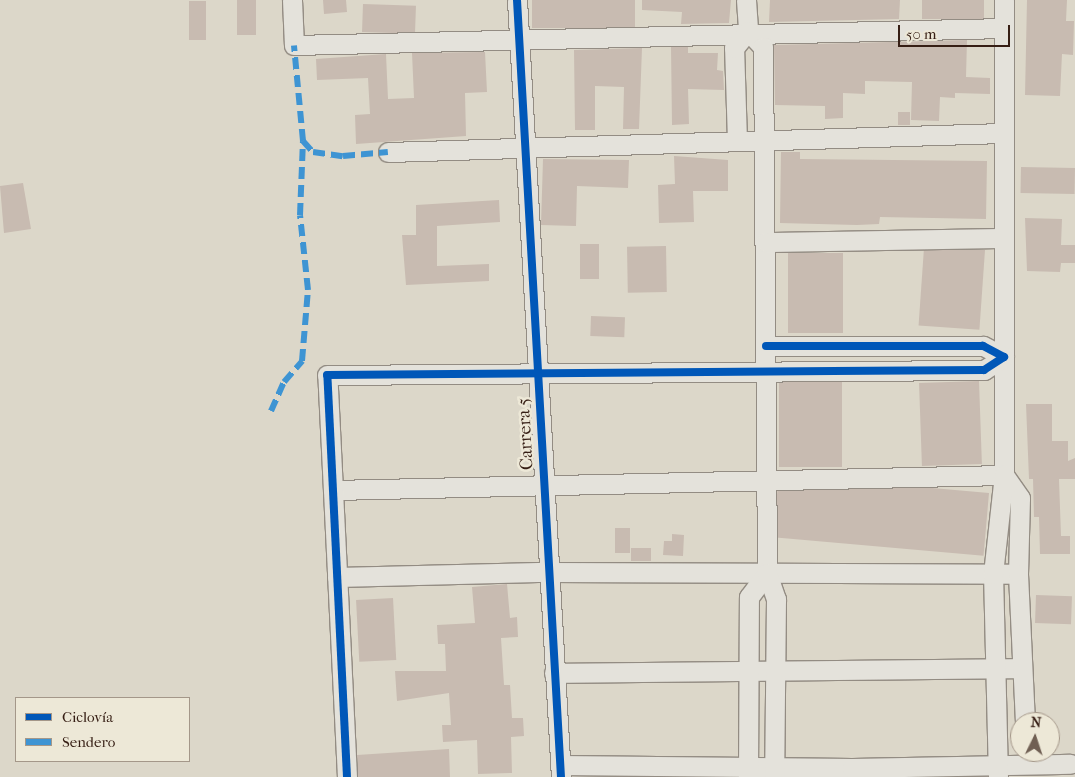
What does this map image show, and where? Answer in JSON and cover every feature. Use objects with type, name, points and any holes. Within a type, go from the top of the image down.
[{"type":"street","points":[[292,0],[294,45],[748,32],[1004,28]]},
{"type":"street","name":"Carrera 5","points":[[518,0],[560,771]]},
{"type":"street","points":[[746,0],[748,32],[763,47],[766,140],[767,573],[776,599],[774,773]]},
{"type":"street","points":[[998,771],[992,574],[1004,475],[1004,0]]},
{"type":"street","points":[[737,141],[734,48],[748,32]]},
{"type":"street","points":[[388,152],[1004,133]]},
{"type":"street","points":[[766,242],[1004,238]]},
{"type":"street","points":[[766,346],[983,346],[1004,356]]},
{"type":"street","points":[[347,777],[327,375],[984,370],[1004,356]]},
{"type":"street","points":[[333,490],[1004,475]]},
{"type":"street","points":[[1004,475],[1020,498],[1018,574],[1024,712]]},
{"type":"street","points":[[337,577],[548,572],[1018,574]]},
{"type":"street","points":[[748,773],[749,597],[767,573]]},
{"type":"street","points":[[554,673],[1022,668]]},
{"type":"street","points":[[560,771],[748,773],[998,771],[1028,765],[1070,764]]},
{"type":"building","points":[[237,0],[256,0],[256,35],[237,35]]},
{"type":"building","points":[[323,0],[346,0],[347,12],[324,14]]},
{"type":"building","points":[[532,0],[635,0],[635,28],[532,28]]},
{"type":"building","points":[[642,0],[731,0],[729,23],[681,24],[682,12],[642,10]]},
{"type":"building","points":[[770,0],[900,0],[899,19],[769,22]]},
{"type":"building","points":[[922,0],[984,0],[984,19],[922,19]]},
{"type":"building","points":[[1027,0],[1067,0],[1066,21],[1074,21],[1073,55],[1062,54],[1060,96],[1025,95]]},
{"type":"building","points":[[189,1],[206,1],[206,40],[189,40]]},
{"type":"building","points":[[363,4],[416,6],[415,34],[362,32]]},
{"type":"building","points":[[967,40],[966,77],[990,78],[990,94],[955,93],[955,98],[940,97],[939,121],[911,120],[912,82],[865,81],[865,94],[843,93],[843,118],[825,119],[825,106],[775,105],[774,45]]},
{"type":"building","points":[[671,47],[688,47],[688,53],[718,53],[717,70],[723,71],[724,90],[688,89],[689,124],[672,125]]},
{"type":"building","points":[[642,48],[639,129],[623,129],[624,87],[595,86],[595,130],[575,130],[574,50]]},
{"type":"building","points":[[485,52],[487,92],[465,93],[466,136],[356,144],[355,115],[370,114],[368,78],[317,80],[316,59],[386,54],[388,99],[414,98],[412,53]]},
{"type":"building","points":[[898,112],[910,112],[910,125],[898,125]]},
{"type":"building","points":[[781,152],[800,152],[800,159],[987,161],[986,219],[880,217],[879,224],[780,223]]},
{"type":"building","points":[[674,156],[728,160],[728,191],[693,191],[694,222],[659,223],[658,185],[675,184]]},
{"type":"building","points":[[543,159],[629,160],[628,188],[577,186],[576,226],[541,225]]},
{"type":"building","points":[[1021,167],[1075,168],[1075,194],[1021,193]]},
{"type":"building","points":[[23,183],[31,229],[4,233],[0,186]]},
{"type":"building","points":[[499,200],[500,222],[437,226],[437,266],[489,264],[489,281],[406,285],[402,235],[416,235],[416,205]]},
{"type":"building","points":[[1025,218],[1062,219],[1061,245],[1075,245],[1075,263],[1061,263],[1060,272],[1027,271]]},
{"type":"building","points":[[580,244],[599,244],[599,279],[580,279]]},
{"type":"building","points":[[666,246],[667,292],[628,293],[627,247]]},
{"type":"building","points":[[924,246],[985,250],[979,330],[919,326]]},
{"type":"building","points":[[788,253],[843,253],[843,333],[788,333]]},
{"type":"building","points":[[591,316],[625,317],[624,337],[590,336]]},
{"type":"building","points":[[979,381],[982,464],[922,466],[919,383]]},
{"type":"building","points":[[779,382],[842,382],[842,467],[779,467]]},
{"type":"building","points":[[1026,404],[1052,404],[1052,441],[1068,441],[1068,461],[1075,458],[1075,479],[1059,479],[1061,536],[1070,536],[1070,554],[1040,554],[1039,517],[1034,517],[1033,479],[1029,479]]},
{"type":"building","points":[[779,475],[989,493],[984,556],[773,537]]},
{"type":"building","points":[[615,528],[630,528],[630,553],[615,553]]},
{"type":"building","points":[[672,534],[684,535],[683,556],[663,555],[664,541],[672,541]]},
{"type":"building","points":[[631,548],[651,548],[651,561],[631,561]]},
{"type":"building","points":[[507,584],[510,618],[517,617],[518,637],[501,638],[504,685],[510,685],[512,718],[523,718],[524,736],[511,737],[512,773],[478,774],[477,740],[443,742],[442,725],[451,725],[449,693],[397,701],[395,671],[446,671],[445,644],[438,644],[437,625],[475,623],[472,587]]},
{"type":"building","points":[[1036,595],[1072,596],[1071,624],[1035,623]]},
{"type":"building","points":[[393,598],[396,660],[359,662],[356,600]]},
{"type":"building","points":[[449,749],[450,777],[358,777],[357,755]]},
{"type":"marked path","points":[[271,411],[284,382],[302,361],[308,290],[300,215],[303,141],[294,45]]},
{"type":"marked path","points":[[303,141],[313,152],[343,156],[388,152]]},
{"type":"cycle path","points":[[517,0],[561,777]]},
{"type":"cycle path","points":[[347,777],[327,375],[984,370],[1004,357],[983,346],[766,346]]}]
